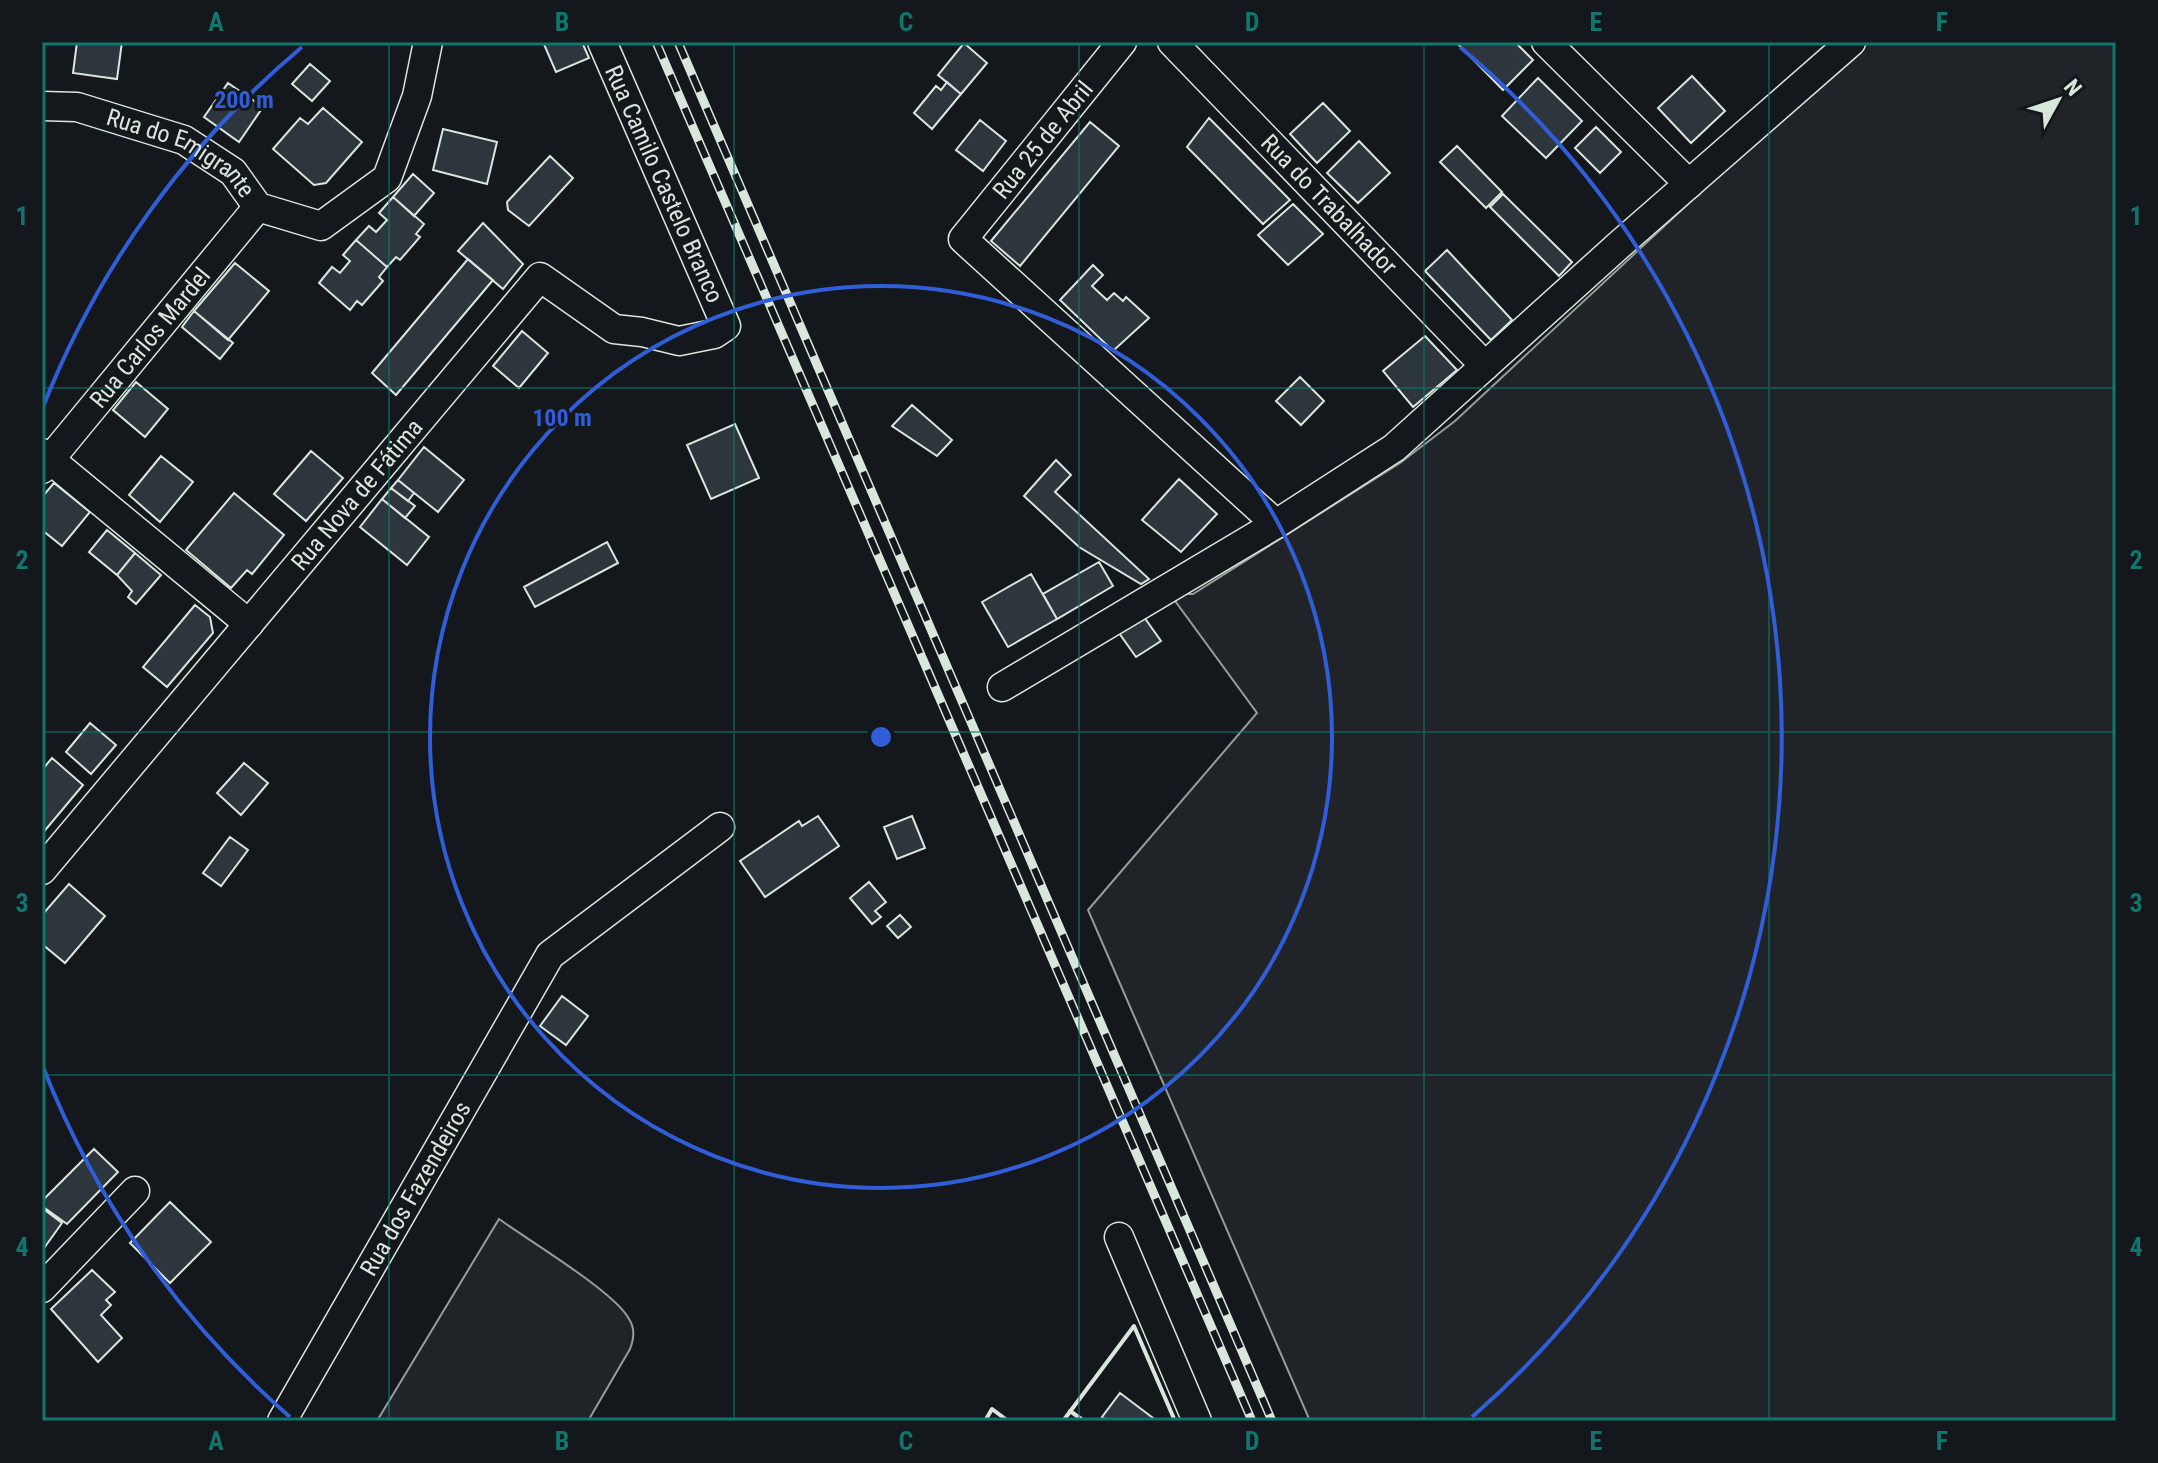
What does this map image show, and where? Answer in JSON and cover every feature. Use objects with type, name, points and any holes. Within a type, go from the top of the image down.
[{"type":"street","name":"Rua do Emigrante","points":[[42,106],[77,107],[184,140],[233,172],[258,207],[321,226],[387,178],[417,96],[428,42]]},
{"type":"street","name":"Rua Camilo Castelo Branco","points":[[602,42],[726,326]]},
{"type":"street","name":"Rua 25 de Abril","points":[[1122,42],[963,239],[1276,524]]},
{"type":"street","name":"Rua do Trabalhador","points":[[1172,42],[1485,366]]},
{"type":"street","points":[[1546,42],[1689,184]]},
{"type":"street","points":[[1002,687],[1276,524],[1394,448],[1851,42]]},
{"type":"street","name":"Rua Carlos Mardel","points":[[44,461],[258,207]]},
{"type":"street","name":"Rua Nova de Fátima","points":[[42,870],[540,277],[614,329],[679,341],[714,334],[726,326]]},
{"type":"street","points":[[44,461],[249,624]]},
{"type":"street","name":"Rua dos Fazendeiros","points":[[282,1421],[550,955],[720,827]]},
{"type":"street","points":[[42,1288],[135,1191]]},
{"type":"street","points":[[1119,1237],[1197,1421]]},
{"type":"shaded area","points":[[1862,42],[2116,42],[2116,1421],[1310,1421],[1088,910],[1257,713],[1170,594],[1193,594],[1400,463],[1455,421]]},
{"type":"shaded area","points":[[499,1219],[607,1295],[631,1322],[633,1334],[630,1349],[588,1421],[377,1421]]},
{"type":"building","points":[[77,42],[122,42],[117,79],[73,73]]},
{"type":"building","points":[[543,42],[582,42],[589,58],[556,72]]},
{"type":"building","points":[[1456,42],[1515,42],[1533,60],[1503,90]]},
{"type":"building","points":[[964,43],[987,63],[961,94],[938,75]]},
{"type":"building","points":[[310,64],[330,81],[312,101],[292,84]]},
{"type":"building","points":[[1692,76],[1725,111],[1691,143],[1658,108]]},
{"type":"building","points":[[1538,78],[1582,121],[1546,158],[1502,116]]},
{"type":"building","points":[[947,82],[961,94],[932,129],[914,113],[936,86],[941,90]]},
{"type":"building","points":[[228,83],[263,107],[239,142],[204,117]]},
{"type":"building","points":[[1323,103],[1350,131],[1317,163],[1290,134]]},
{"type":"building","points":[[323,108],[362,142],[326,183],[314,185],[273,149],[300,118],[308,124]]},
{"type":"building","points":[[1209,118],[1290,200],[1263,224],[1187,147]]},
{"type":"building","points":[[980,120],[1006,141],[983,171],[956,150]]},
{"type":"building","points":[[1090,122],[1119,146],[1020,266],[991,241]]},
{"type":"building","points":[[1596,127],[1621,152],[1600,173],[1575,148]]},
{"type":"building","points":[[443,129],[497,142],[487,184],[433,170]]},
{"type":"building","points":[[1359,141],[1390,173],[1358,203],[1327,173]]},
{"type":"building","points":[[1457,146],[1502,192],[1486,208],[1440,162]]},
{"type":"building","points":[[550,156],[573,178],[529,226],[508,210],[507,202]]},
{"type":"building","points":[[413,174],[434,193],[414,216],[393,197]]},
{"type":"building","points":[[1503,194],[1572,262],[1559,276],[1490,207]]},
{"type":"building","points":[[393,197],[424,224],[416,234],[420,237],[400,260],[396,257],[387,267],[356,240],[369,226],[376,232],[387,220],[379,213]]},
{"type":"building","points":[[1293,204],[1323,234],[1288,265],[1258,235]]},
{"type":"building","points":[[483,223],[523,264],[503,289],[458,251]]},
{"type":"building","points":[[356,240],[387,267],[379,277],[383,281],[362,305],[357,301],[350,310],[319,283],[332,267],[340,273],[350,261],[343,255]]},
{"type":"building","points":[[1447,250],[1512,320],[1491,340],[1425,271]]},
{"type":"building","points":[[468,259],[493,280],[396,395],[372,373]]},
{"type":"building","points":[[235,263],[269,291],[228,340],[194,311]]},
{"type":"building","points":[[1093,265],[1103,275],[1092,286],[1107,300],[1114,293],[1123,301],[1126,297],[1149,318],[1113,351],[1060,300]]},
{"type":"building","points":[[194,311],[233,343],[220,359],[182,327]]},
{"type":"building","points":[[522,331],[548,353],[519,388],[493,366]]},
{"type":"building","points":[[1425,336],[1457,370],[1413,407],[1383,371]]},
{"type":"building","points":[[1300,377],[1324,401],[1301,425],[1276,401]]},
{"type":"building","points":[[136,382],[168,409],[145,437],[113,410]]},
{"type":"building","points":[[912,405],[952,440],[937,456],[892,426]]},
{"type":"building","points":[[735,424],[759,478],[711,499],[687,445]]},
{"type":"building","points":[[424,447],[464,480],[438,512],[398,480]]},
{"type":"building","points":[[311,451],[343,478],[306,521],[274,494]]},
{"type":"building","points":[[161,456],[193,482],[160,522],[129,495]]},
{"type":"building","points":[[1056,460],[1071,475],[1055,492],[1149,579],[1141,584],[1079,547],[1024,496]]},
{"type":"building","points":[[1179,479],[1217,514],[1181,552],[1142,520]]},
{"type":"building","points":[[398,480],[414,493],[408,501],[391,488]]},
{"type":"building","points":[[54,483],[90,512],[62,546],[42,530],[42,497]]},
{"type":"building","points":[[391,488],[415,506],[405,518],[382,499]]},
{"type":"building","points":[[234,493],[284,535],[252,574],[247,570],[231,588],[186,550]]},
{"type":"building","points":[[382,499],[429,537],[407,565],[360,527]]},
{"type":"building","points":[[107,530],[135,553],[117,575],[89,552]]},
{"type":"building","points":[[607,542],[618,563],[535,607],[524,587]]},
{"type":"building","points":[[135,553],[161,575],[136,604],[128,597],[132,591],[117,575]]},
{"type":"building","points":[[1099,562],[1113,586],[1057,619],[1043,594]]},
{"type":"building","points":[[1031,574],[1057,619],[1008,647],[982,602]]},
{"type":"building","points":[[195,605],[210,617],[213,633],[167,687],[143,667]]},
{"type":"building","points":[[1144,617],[1161,641],[1136,657],[1119,633]]},
{"type":"building","points":[[90,723],[116,745],[91,774],[66,752]]},
{"type":"building","points":[[52,758],[83,785],[42,834],[42,770]]},
{"type":"building","points":[[244,763],[268,783],[241,815],[217,793]]},
{"type":"building","points":[[818,816],[839,846],[765,897],[740,861],[799,821],[802,826]]},
{"type":"building","points":[[912,816],[925,848],[897,859],[884,827]]},
{"type":"building","points":[[230,837],[248,850],[221,886],[203,873]]},
{"type":"building","points":[[869,882],[886,902],[875,911],[881,917],[872,924],[850,898]]},
{"type":"building","points":[[69,884],[105,916],[65,963],[42,944],[42,915]]},
{"type":"building","points":[[900,915],[911,927],[898,938],[887,926]]},
{"type":"building","points":[[562,996],[588,1016],[566,1045],[540,1026]]},
{"type":"building","points":[[94,1149],[118,1172],[67,1224],[42,1206],[42,1201]]},
{"type":"building","points":[[170,1202],[211,1242],[170,1283],[130,1243]]},
{"type":"building","points":[[42,1208],[62,1223],[42,1251]]},
{"type":"building","points":[[92,1270],[115,1292],[106,1300],[111,1305],[101,1315],[122,1338],[98,1362],[51,1309]]},
{"type":"building","points":[[1120,1393],[1157,1421],[1108,1421],[1102,1417]]},
{"type":"railway","points":[[656,42],[1252,1421]]},
{"type":"railway","points":[[678,42],[1272,1421]]},
{"type":"wall","points":[[1063,1421],[1134,1326],[1175,1421]]},
{"type":"wall","points":[[985,1421],[992,1409],[1008,1421]]},
{"type":"wall","points":[[1070,1411],[1084,1421]]}]
